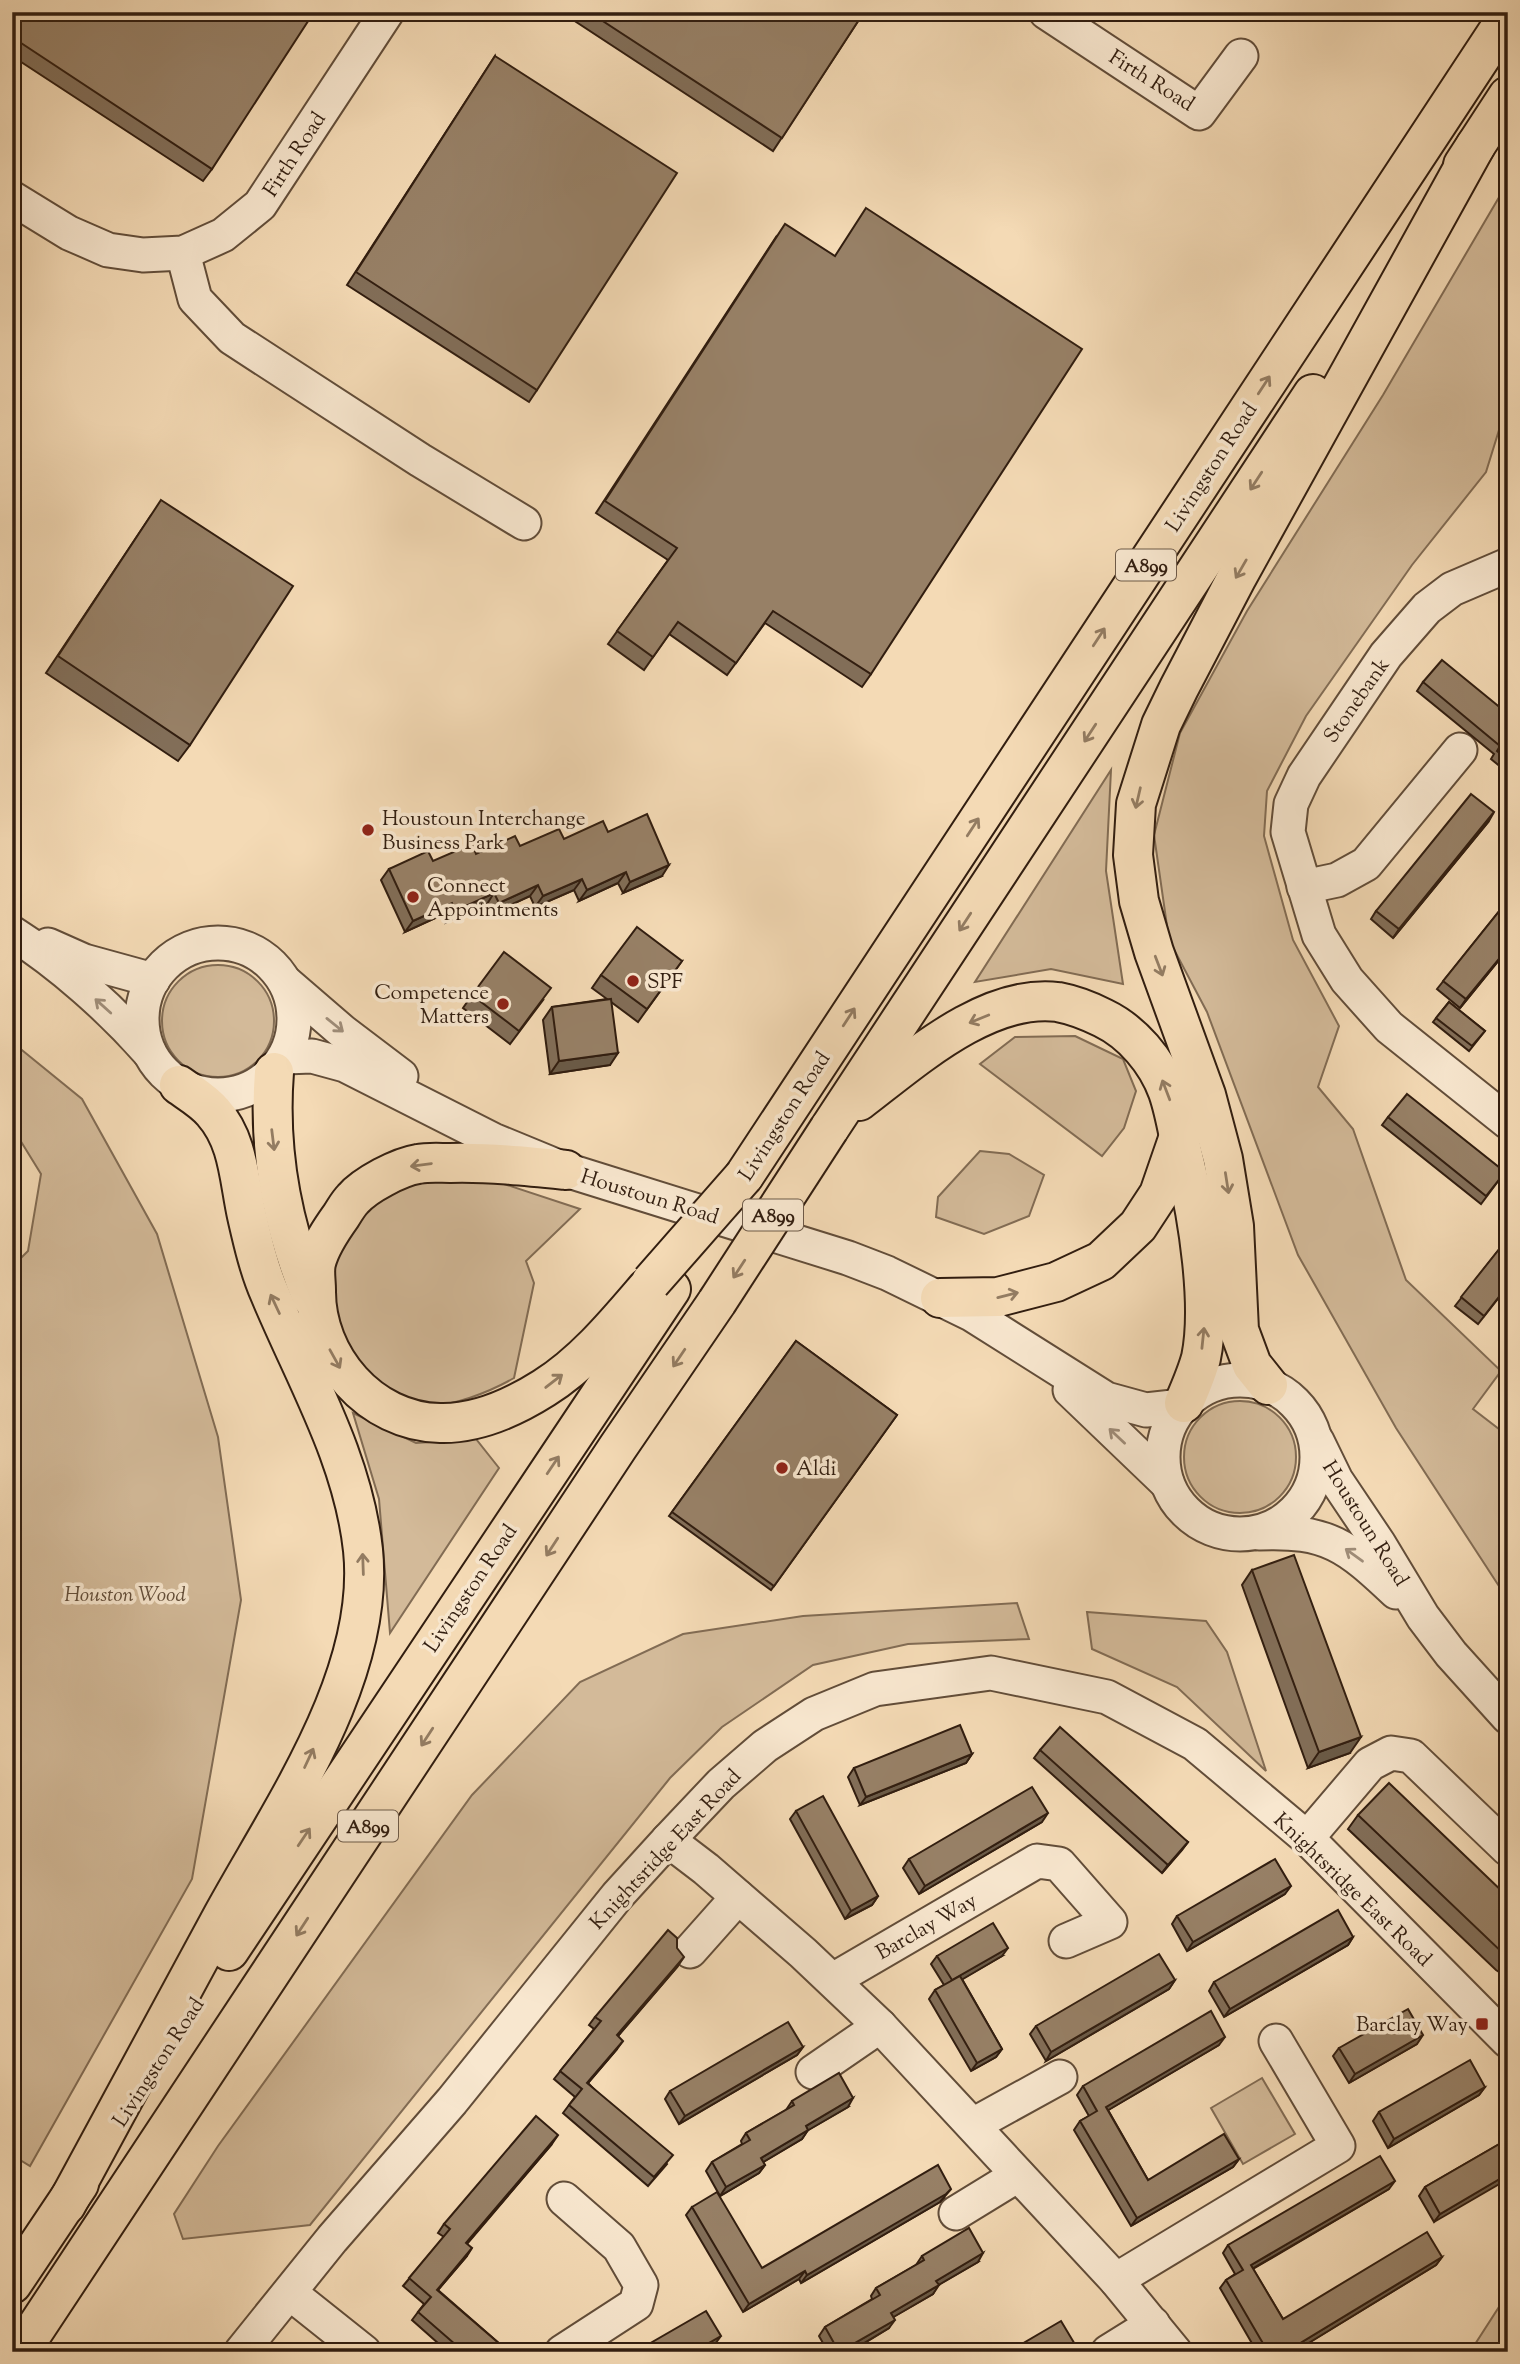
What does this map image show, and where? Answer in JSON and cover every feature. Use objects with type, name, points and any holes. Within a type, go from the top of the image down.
[{"type":"main road","name":"Livingston Road","points":[[12,2284],[66,2205],[661,1285],[744,1176],[1508,16]]},
{"type":"main road","name":"Livingston Road","points":[[20,2352],[618,1447],[717,1302],[1508,96]]},
{"type":"main road","points":[[1268,1385],[1252,1364],[1239,1330],[1234,1226],[1223,1159],[1206,1095],[1154,952],[1139,901],[1133,855],[1136,804],[1161,725],[1179,688],[1237,577],[1476,145]]},
{"type":"main road","points":[[832,1125],[944,1036],[1010,1007],[1036,1002],[1058,1002],[1085,1009],[1112,1023],[1133,1039],[1153,1062],[1168,1092],[1199,1231],[1205,1320],[1201,1359],[1183,1405]]},
{"type":"main road","points":[[279,1064],[272,1135],[293,1248],[316,1306]]},
{"type":"main road","points":[[66,2205],[256,1853],[299,1780],[347,1673],[358,1632],[364,1587],[363,1552],[350,1486],[335,1440],[269,1293],[257,1255],[240,1172],[229,1135],[212,1111],[179,1085]]},
{"type":"main road","points":[[940,1298],[998,1297],[1056,1282],[1101,1261],[1138,1227],[1159,1194],[1178,1139]]},
{"type":"main road","points":[[566,1170],[489,1162],[418,1164],[383,1177],[354,1197],[329,1234],[316,1264],[316,1306],[320,1327],[346,1378],[363,1394],[411,1419],[440,1423],[469,1420],[496,1412],[547,1387],[661,1285]]},
{"type":"street","name":"Firth Road","points":[[12,198],[68,233],[108,250],[143,256],[183,253],[223,235],[260,205],[387,12]]},
{"type":"street","name":"Firth Road","points":[[1046,12],[1199,113],[1241,56]]},
{"type":"street","points":[[183,253],[195,299],[232,338],[420,460],[524,523]]},
{"type":"street","name":"Stonebank","points":[[1508,565],[1452,590],[1427,608],[1385,655],[1318,755],[1291,804],[1287,832],[1319,935],[1347,980],[1389,1027],[1508,1122]]},
{"type":"street","points":[[1304,887],[1337,880],[1366,864],[1460,750]]},
{"type":"street","points":[[14,934],[84,961],[153,980]]},
{"type":"street","points":[[14,934],[75,981],[128,1029],[163,1072],[179,1085],[198,1093],[219,1096],[239,1093],[258,1085],[279,1064],[292,1039],[295,1019],[292,999],[284,980],[269,963],[250,950],[219,943],[188,949],[162,967],[145,998],[142,1017],[150,1054]]},
{"type":"street","name":"Houstoun Road","points":[[284,980],[303,1000],[407,1080],[446,1116]]},
{"type":"street","name":"Houstoun Road","points":[[279,1064],[312,1056],[345,1065],[493,1140],[566,1170],[848,1258],[887,1273],[973,1315],[1105,1399],[1146,1410],[1183,1405]]},
{"type":"street","name":"Houstoun Road","points":[[1043,1362],[1167,1483]]},
{"type":"street","points":[[1246,1380],[1268,1385],[1286,1395],[1301,1410],[1311,1429],[1316,1450],[1315,1473],[1307,1494],[1293,1512],[1275,1526],[1253,1533],[1231,1534],[1206,1526],[1185,1511],[1167,1483],[1163,1462],[1164,1442],[1170,1423],[1183,1405],[1202,1390],[1223,1382],[1246,1380]]},
{"type":"street","name":"Houstoun Road","points":[[1311,1429],[1336,1480],[1423,1617],[1451,1654],[1508,1717]]},
{"type":"street","name":"Houstoun Road","points":[[1253,1533],[1289,1531],[1331,1541],[1364,1562],[1423,1617]]},
{"type":"street","name":"Knightsridge East Road","points":[[242,2352],[332,2239],[452,2101],[617,1896],[668,1840],[742,1765],[765,1746],[814,1714],[875,1689],[991,1673],[1107,1697],[1195,1744],[1307,1838],[1508,2041]]},
{"type":"street","points":[[1307,1838],[1370,1764],[1391,1753],[1411,1756],[1508,1849]]},
{"type":"street","points":[[668,1840],[833,1980],[880,2026],[1116,2280],[1175,2352]]},
{"type":"street","name":"Barclay Way","points":[[833,1980],[1037,1861],[1059,1864],[1110,1922],[1066,1941]]},
{"type":"street","points":[[690,1951],[738,1897]]},
{"type":"street","points":[[813,2072],[880,2026]]},
{"type":"street","points":[[1116,2280],[1338,2146],[1276,2041]]},
{"type":"street","points":[[973,2125],[1060,2077]]},
{"type":"street","points":[[956,2213],[1018,2175]]},
{"type":"street","points":[[562,2352],[636,2304],[641,2285],[619,2247],[564,2199]]},
{"type":"street","points":[[290,2293],[364,2352]]},
{"type":"street","points":[[1108,2352],[1153,2324]]},
{"type":"green space","points":[[1508,182],[1508,401],[1486,472],[1412,565],[1306,716],[1267,791],[1264,836],[1293,940],[1339,1026],[1318,1087],[1353,1129],[1406,1280],[1501,1371],[1473,1409],[1508,1436],[1508,1600],[1396,1428],[1298,1255],[1207,1012],[1169,940],[1154,835],[1180,733],[1247,611],[1383,395]]},
{"type":"green space","points":[[1111,770],[1106,871],[1123,984],[1051,969],[975,982]]},
{"type":"green space","points":[[218,965],[239,969],[257,982],[270,1000],[274,1021],[270,1042],[257,1060],[239,1073],[218,1077],[197,1073],[179,1060],[166,1042],[162,1021],[166,1000],[179,982],[197,969]]},
{"type":"green space","points":[[1075,1036],[1123,1059],[1136,1091],[1124,1128],[1102,1156],[980,1064],[1015,1037]]},
{"type":"green space","name":"Houston Wood","points":[[12,1042],[82,1099],[157,1234],[218,1437],[241,1600],[192,1879],[30,2166],[12,2155],[12,1267],[28,1251],[41,1174],[12,1127]]},
{"type":"green space","points":[[980,1151],[1009,1154],[1044,1175],[1029,1216],[984,1234],[936,1217],[938,1197]]},
{"type":"green space","points":[[454,1177],[504,1184],[580,1209],[526,1261],[534,1283],[514,1378],[457,1402],[423,1404],[383,1387],[351,1356],[335,1325],[335,1263],[346,1234],[354,1222],[377,1200],[414,1185]]},
{"type":"green space","points":[[1240,1401],[1261,1405],[1279,1418],[1292,1436],[1296,1457],[1292,1478],[1279,1496],[1261,1509],[1240,1513],[1219,1509],[1201,1496],[1188,1478],[1184,1457],[1188,1436],[1201,1418],[1219,1405]]},
{"type":"green space","points":[[353,1413],[416,1443],[476,1439],[499,1468],[390,1633],[379,1499]]},
{"type":"green space","points":[[1017,1603],[1029,1639],[908,1644],[813,1665],[722,1727],[670,1778],[310,2225],[183,2239],[174,2214],[218,2146],[472,1795],[580,1682],[683,1634],[803,1616]]},
{"type":"green space","points":[[1087,1612],[1206,1621],[1227,1652],[1266,1771],[1177,1687],[1092,1649]]},
{"type":"green space","points":[[1262,2078],[1295,2134],[1243,2164],[1211,2108]]},
{"type":"green space","points":[[1508,2293],[1508,2352],[1470,2352]]},
{"type":"building","points":[[12,12],[314,12],[212,169],[12,37]]},
{"type":"building","points":[[589,12],[864,12],[782,138]]},
{"type":"building","points":[[495,56],[677,173],[537,390],[356,272]]},
{"type":"building","points":[[866,208],[1082,349],[871,674],[773,611],[736,663],[678,622],[653,657],[617,631],[677,548],[605,501],[785,224],[835,256]]},
{"type":"building","points":[[161,500],[293,586],[190,745],[58,656]]},
{"type":"building","points":[[1442,660],[1508,714],[1508,760],[1497,751],[1500,746],[1423,682]]},
{"type":"building","points":[[1471,794],[1494,812],[1399,929],[1376,911]]},
{"type":"building","points":[[647,814],[669,865],[630,882],[626,872],[587,890],[582,879],[543,896],[538,885],[499,903],[494,893],[455,911],[452,903],[413,921],[389,869],[428,851],[433,861],[472,844],[476,854],[515,836],[520,846],[559,829],[564,839],[603,821],[608,832]]},
{"type":"building","points":[[1508,900],[1508,948],[1466,999],[1443,981]]},
{"type":"building","name":"SPF","points":[[637,927],[682,961],[647,1009],[601,975]]},
{"type":"building","name":"Competence Matters","points":[[504,952],[551,988],[519,1031],[472,995]]},
{"type":"building","points":[[611,999],[618,1053],[559,1061],[552,1007]]},
{"type":"building","points":[[1449,1002],[1485,1031],[1472,1046],[1436,1018]]},
{"type":"building","points":[[1407,1094],[1505,1172],[1486,1196],[1388,1117]]},
{"type":"building","points":[[1508,1238],[1508,1285],[1484,1316],[1461,1297]]},
{"type":"building","name":"Aldi","points":[[796,1341],[897,1415],[774,1586],[672,1512]]},
{"type":"building","points":[[1294,1555],[1361,1737],[1319,1752],[1252,1570]]},
{"type":"building","points":[[960,1725],[972,1754],[866,1797],[854,1768]]},
{"type":"building","points":[[1060,1727],[1188,1842],[1168,1865],[1040,1750]]},
{"type":"building","points":[[1389,1783],[1508,1897],[1508,1958],[1358,1815]]},
{"type":"building","points":[[1032,1787],[1048,1813],[925,1886],[909,1859]]},
{"type":"building","points":[[823,1796],[878,1896],[851,1911],[796,1811]]},
{"type":"building","points":[[1275,1859],[1291,1886],[1193,1942],[1177,1916]]},
{"type":"building","points":[[1338,1910],[1353,1937],[1230,2009],[1214,1982]]},
{"type":"building","points":[[993,1923],[1008,1948],[952,1980],[937,1956]]},
{"type":"building","points":[[668,1930],[677,1938],[677,1948],[684,1957],[617,2035],[623,2041],[587,2083],[673,2155],[654,2177],[569,2105],[582,2089],[560,2071],[601,2021],[595,2017]]},
{"type":"building","points":[[1159,1954],[1175,1980],[1051,2052],[1036,2026]]},
{"type":"building","points":[[960,1976],[1002,2049],[977,2063],[935,1990]]},
{"type":"building","points":[[1408,2009],[1423,2035],[1355,2074],[1339,2048]]},
{"type":"building","points":[[1211,2011],[1225,2037],[1106,2107],[1148,2180],[1224,2134],[1239,2159],[1137,2218],[1080,2121],[1097,2111],[1083,2086]]},
{"type":"building","points":[[788,2022],[803,2047],[685,2116],[670,2091]]},
{"type":"building","points":[[1470,2060],[1485,2087],[1394,2139],[1379,2112]]},
{"type":"building","points":[[839,2073],[853,2098],[806,2126],[808,2130],[761,2158],[765,2165],[726,2187],[712,2162],[750,2140],[746,2133],[794,2105],[792,2101]]},
{"type":"building","points":[[536,2116],[558,2135],[466,2243],[472,2248],[437,2290],[509,2352],[464,2352],[418,2312],[431,2297],[409,2278],[450,2229],[444,2224]]},
{"type":"building","points":[[1508,2139],[1508,2174],[1440,2214],[1425,2187]]},
{"type":"building","points":[[1380,2156],[1395,2181],[1251,2265],[1283,2319],[1427,2232],[1442,2257],[1297,2345],[1302,2352],[1268,2352],[1226,2280],[1243,2270],[1228,2245]]},
{"type":"building","points":[[938,2165],[951,2189],[946,2194],[807,2275],[805,2271],[749,2304],[692,2207],[717,2192],[762,2268]]},
{"type":"building","points":[[969,2228],[983,2253],[936,2281],[939,2285],[891,2313],[895,2320],[848,2347],[850,2352],[839,2352],[825,2327],[880,2295],[876,2288],[924,2260],[922,2256]]},
{"type":"building","points":[[706,2311],[721,2336],[693,2352],[635,2352]]},
{"type":"building","points":[[1061,2321],[1076,2346],[1065,2352],[1008,2352]]},
{"type":"place","name":"Houstoun Interchange Business Park","points":[[368,830]]},
{"type":"place","name":"Connect Appointments","points":[[413,897]]},
{"type":"place","name":"SPF","points":[[633,981]]},
{"type":"place","name":"Competence Matters","points":[[503,1004]]},
{"type":"place","name":"Aldi","points":[[782,1468]]},
{"type":"place","name":"Barclay Way","points":[[1482,2024]]}]
